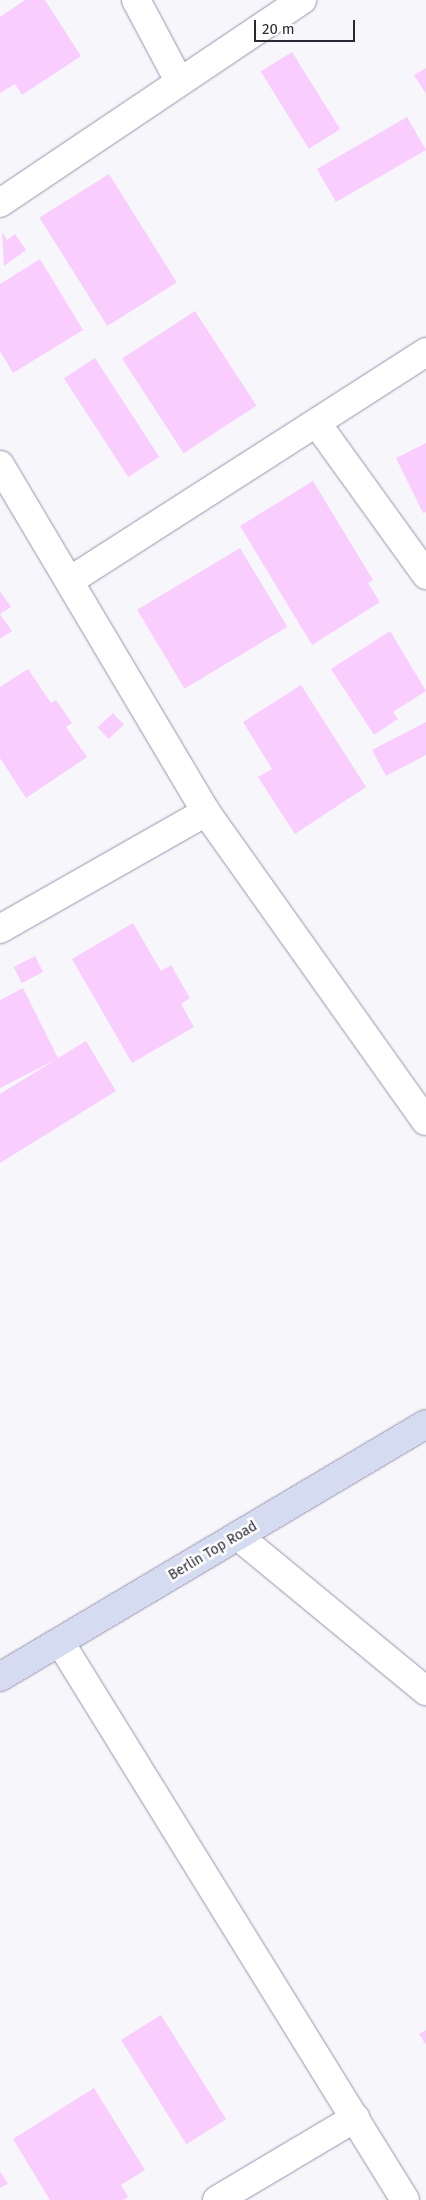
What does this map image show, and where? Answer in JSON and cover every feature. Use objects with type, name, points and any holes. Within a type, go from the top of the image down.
[{"type":"street","points":[[136,0],[179,81]]},
{"type":"street","points":[[0,203],[302,0]]},
{"type":"street","points":[[70,580],[318,425],[426,352]]},
{"type":"street","points":[[318,425],[426,575]]},
{"type":"street","points":[[0,464],[206,812],[426,1121]]},
{"type":"street","points":[[0,929],[206,812]]},
{"type":"street","name":"Berlin Top Road","points":[[0,1677],[426,1424]]},
{"type":"street","points":[[238,1536],[426,1691]]},
{"type":"street","points":[[60,1642],[405,2200]]},
{"type":"street","points":[[217,2200],[354,2118]]},
{"type":"building","points":[[25,0],[45,0],[81,56],[22,95],[15,84],[0,93],[0,17]]},
{"type":"building","points":[[292,52],[340,129],[309,149],[261,72]]},
{"type":"building","points":[[426,68],[426,94],[414,75]]},
{"type":"building","points":[[407,117],[426,150],[336,202],[317,169]]},
{"type":"building","points":[[109,174],[177,283],[107,326],[39,217]]},
{"type":"building","points":[[2,232],[7,240],[15,234],[26,250],[4,266]]},
{"type":"building","points":[[40,259],[83,330],[13,373],[0,351],[0,284]]},
{"type":"building","points":[[195,311],[257,406],[184,453],[122,358]]},
{"type":"building","points":[[95,358],[159,457],[128,477],[64,378]]},
{"type":"building","points":[[426,443],[426,512],[423,513],[396,458]]},
{"type":"building","points":[[313,481],[373,580],[368,583],[380,602],[312,645],[240,526]]},
{"type":"building","points":[[240,548],[287,627],[185,689],[137,610]]},
{"type":"building","points":[[0,591],[11,607],[0,614]]},
{"type":"building","points":[[0,614],[12,631],[0,639]]},
{"type":"building","points":[[390,631],[426,691],[393,712],[398,719],[374,735],[331,669]]},
{"type":"building","points":[[28,669],[51,703],[56,700],[72,723],[66,727],[87,757],[26,798],[0,758],[0,687]]},
{"type":"building","points":[[301,685],[366,787],[295,834],[258,777],[272,769],[243,722]]},
{"type":"building","points":[[113,713],[124,725],[109,739],[98,727]]},
{"type":"building","points":[[426,722],[426,755],[386,776],[372,750]]},
{"type":"building","points":[[133,923],[161,971],[171,965],[190,998],[181,1004],[194,1027],[132,1063],[72,959]]},
{"type":"building","points":[[35,956],[43,972],[22,983],[14,967]]},
{"type":"building","points":[[23,988],[58,1058],[86,1041],[116,1091],[0,1163],[0,1094],[55,1060],[0,1088],[0,1000]]},
{"type":"building","points":[[161,2015],[226,2119],[186,2144],[121,2040]]},
{"type":"building","points":[[426,2030],[426,2045],[419,2034]]},
{"type":"building","points":[[94,2088],[145,2170],[121,2185],[128,2197],[123,2200],[50,2200],[13,2139]]},
{"type":"building","points":[[0,2171],[8,2184],[0,2188]]}]
